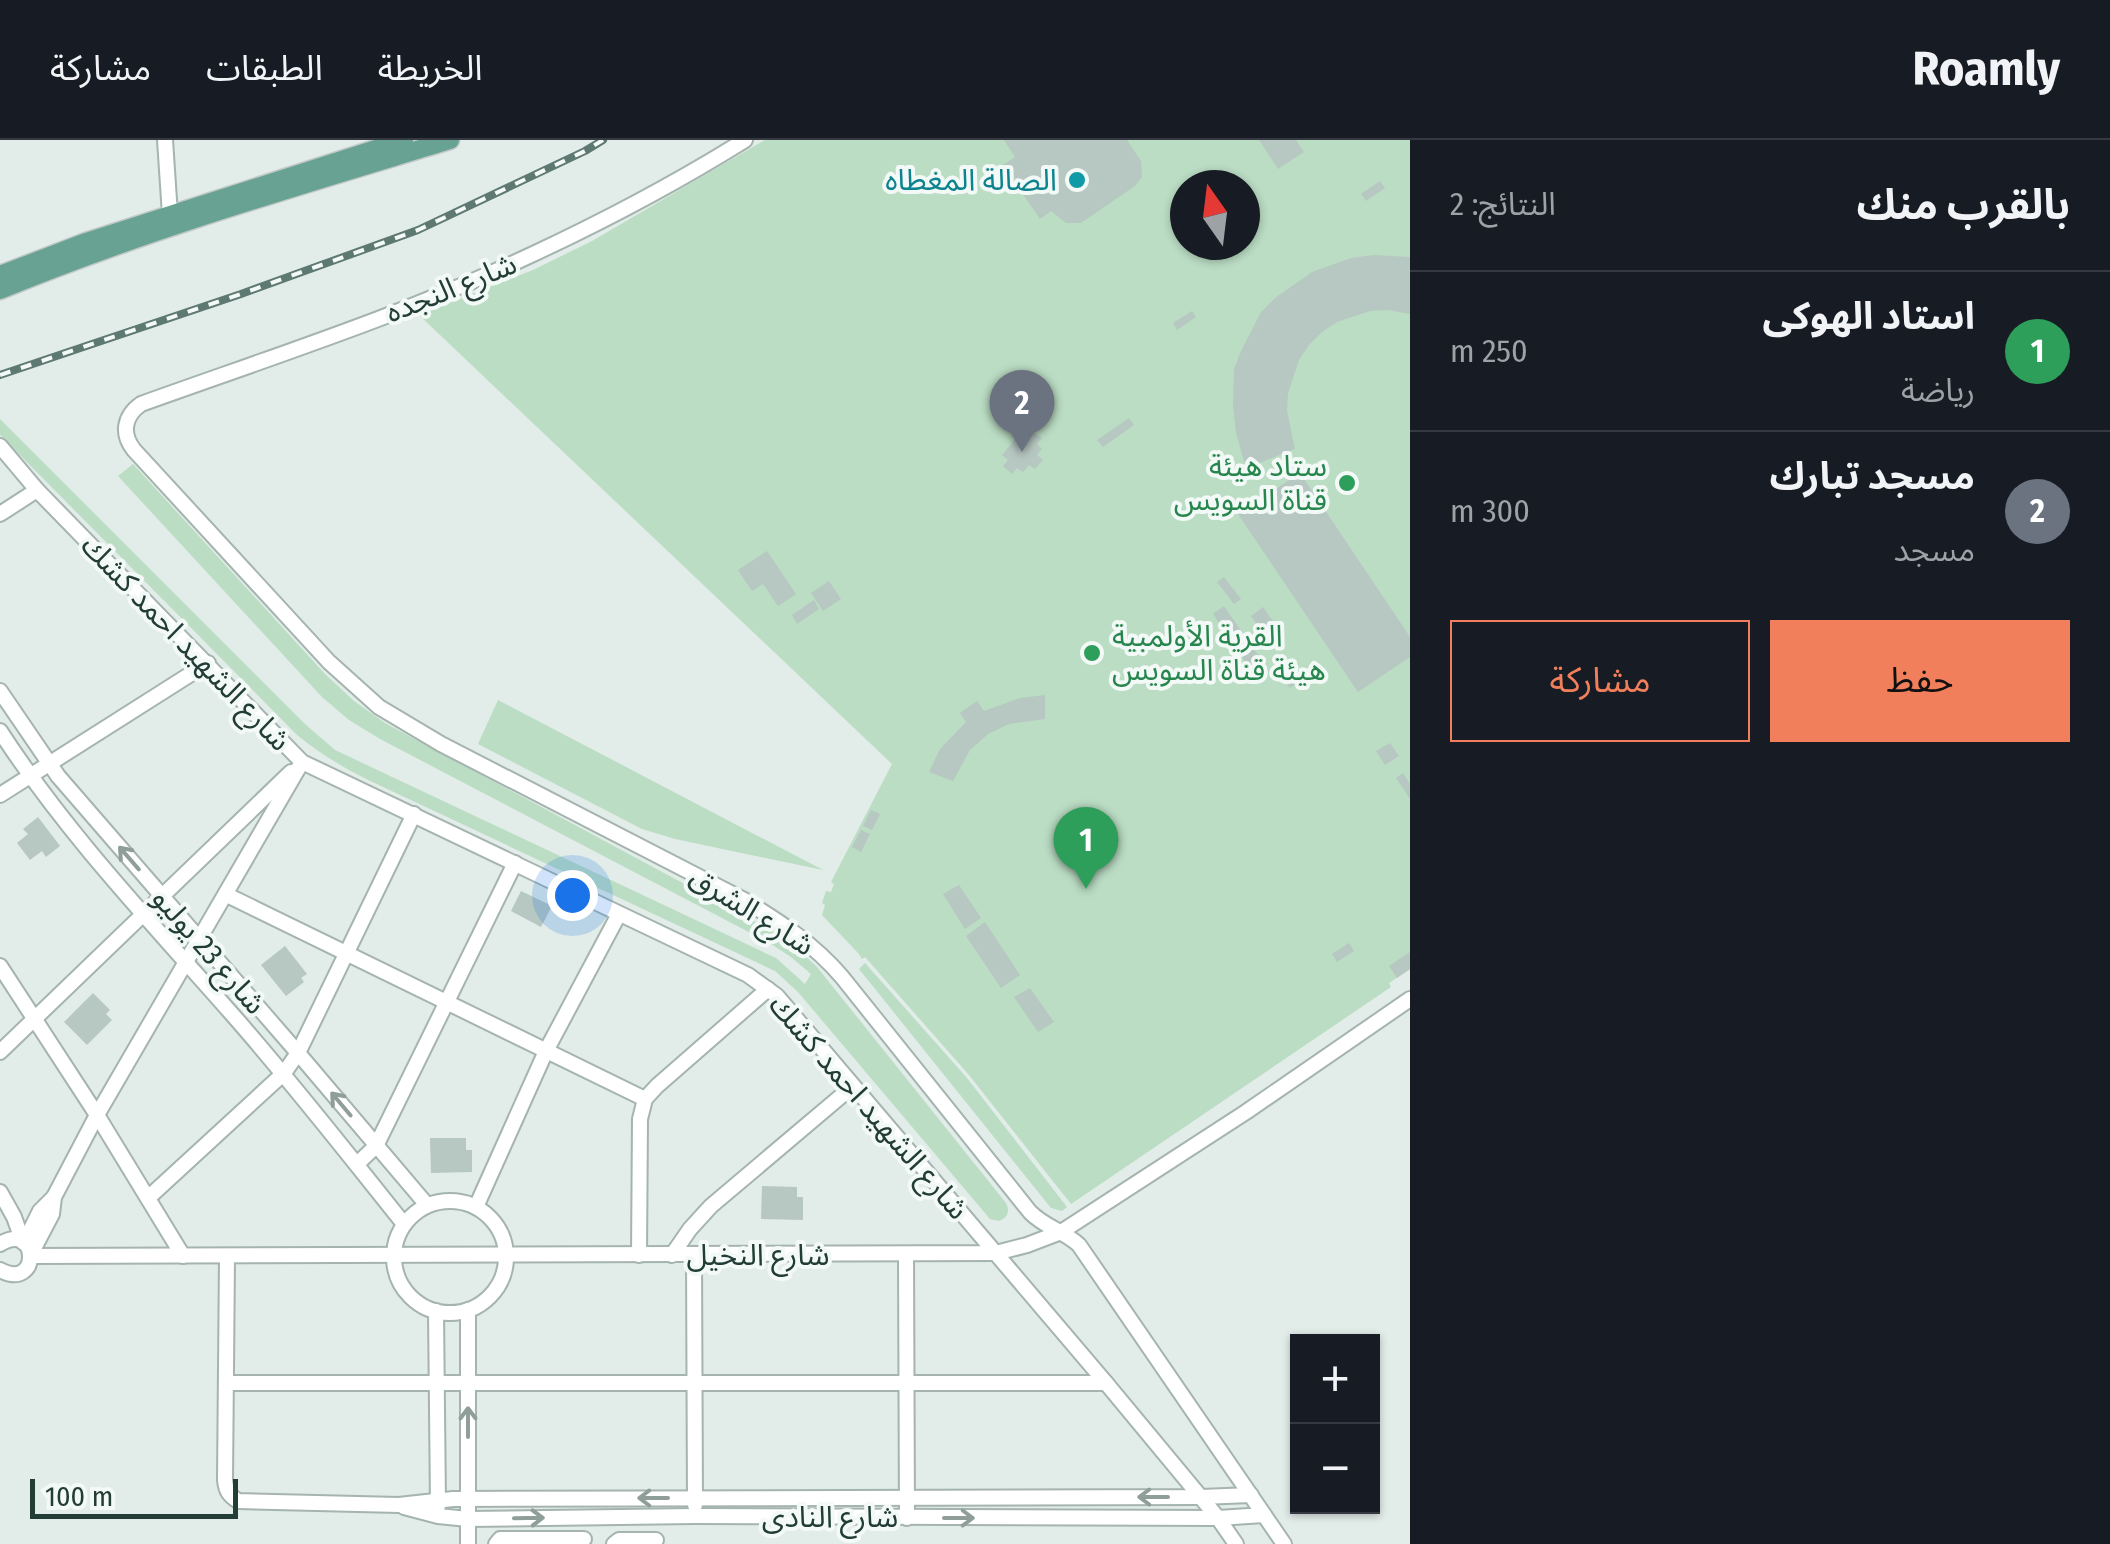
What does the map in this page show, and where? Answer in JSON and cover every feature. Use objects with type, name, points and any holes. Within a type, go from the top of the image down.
[{"type":"main road","points":[[383,154],[404,140]]},
{"type":"main road","points":[[0,275],[45,264],[383,154],[450,140]]},
{"type":"main road","points":[[0,290],[45,264],[170,215],[246,196]]},
{"type":"street","points":[[165,140],[170,215]]},
{"type":"street","name":"شارع النجده","points":[[142,404],[362,324],[529,256],[658,191],[745,140]]},
{"type":"street","name":"شارع الشرق","points":[[142,404],[126,421],[130,445],[355,688],[410,726],[744,900],[804,938],[842,977],[1030,1212],[1079,1245],[1284,1544]]},
{"type":"street","name":"شارع الشهيد احمد كشك","points":[[0,446],[302,762],[768,989],[785,1004],[1201,1497]]},
{"type":"street","points":[[0,514],[38,490]]},
{"type":"street","points":[[0,795],[208,663]]},
{"type":"street","name":"شارع 23 يوليو","points":[[0,690],[49,764],[427,1206]]},
{"type":"street","name":"شارع 23 يوليو","points":[[0,730],[31,776],[144,915],[284,1073],[404,1224]]},
{"type":"street","points":[[27,1249],[52,1214],[54,1197],[97,1115],[302,762]]},
{"type":"street","points":[[0,1052],[302,762]]},
{"type":"street","points":[[148,1198],[284,1073],[298,1053],[414,814]]},
{"type":"street","points":[[357,1164],[376,1146],[515,863]]},
{"type":"street","points":[[227,895],[645,1099]]},
{"type":"street","points":[[476,1206],[546,1050],[619,914]]},
{"type":"street","points":[[0,966],[183,1256]]},
{"type":"street","points":[[640,1255],[640,1118],[645,1099],[768,989]]},
{"type":"street","name":"شارع النخيل","points":[[0,1244],[9,1239],[27,1249],[227,1257],[996,1253],[1061,1232],[1410,999]]},
{"type":"street","points":[[672,1256],[711,1206],[853,1086]]},
{"type":"street","points":[[0,1192],[27,1249],[28,1268],[17,1275],[2,1276]]},
{"type":"street","points":[[443,1201],[476,1206],[489,1216],[505,1241],[506,1270],[500,1283],[492,1295],[468,1310],[447,1313],[422,1306],[401,1285],[396,1271],[395,1245],[404,1224],[414,1213],[443,1201]]},
{"type":"street","points":[[694,1255],[695,1516]]},
{"type":"street","points":[[906,1255],[907,1518]]},
{"type":"street","name":"شارع النادى","points":[[227,1257],[226,1489],[238,1501],[399,1505],[468,1499],[1251,1494]]},
{"type":"street","points":[[468,1310],[468,1544]]},
{"type":"street","points":[[436,1311],[438,1516]]},
{"type":"street","points":[[226,1383],[1106,1383]]},
{"type":"street","points":[[1201,1497],[1236,1544]]},
{"type":"street","points":[[607,1499],[607,1518]]},
{"type":"street","name":"شارع النادى","points":[[399,1505],[438,1516],[468,1519],[1218,1518],[1264,1514]]},
{"type":"street","points":[[496,1544],[500,1539],[584,1539]]},
{"type":"street","points":[[614,1544],[619,1540],[656,1540]]},
{"type":"green space","name":"القرية الأولمبية هيئة قناة السويس","points":[[765,140],[1410,140],[1410,969],[1389,983],[1391,987],[1071,1204],[969,1075],[865,957],[862,959],[822,915],[826,891],[831,892],[831,882],[892,764],[419,315],[533,270],[592,241]]},
{"type":"green space","points":[[0,419],[335,750],[776,958],[805,984],[811,974],[768,942],[349,720],[322,697],[118,476],[133,464],[354,701],[385,723],[787,939],[817,967],[1006,1203],[1006,1216],[999,1221],[990,1219],[798,992],[775,971],[366,779],[297,735],[0,435]]},
{"type":"green space","points":[[498,700],[823,870],[642,829],[478,744]]},
{"type":"green space","points":[[865,963],[967,1078],[1067,1207],[1062,1211],[1051,1208],[859,969]]},
{"type":"building","name":"الصالة المغطاه","points":[[1004,140],[1127,140],[1141,161],[1142,177],[1081,223],[1066,223],[1051,211],[1040,219],[1003,165],[1015,157]]},
{"type":"building","points":[[1259,140],[1296,140],[1304,152],[1278,169]]},
{"type":"building","points":[[1380,181],[1385,188],[1366,201],[1361,194]]},
{"type":"building","points":[[1410,257],[1410,314],[1370,311],[1337,322],[1322,332],[1299,360],[1288,393],[1287,411],[1295,449],[1246,468],[1236,433],[1234,369],[1261,312],[1312,272],[1351,258]]},
{"type":"building","points":[[1192,311],[1196,317],[1177,330],[1173,323]]},
{"type":"building","points":[[1129,418],[1134,425],[1103,447],[1097,440]]},
{"type":"building","points":[[1032,431],[1042,438],[1037,444],[1042,449],[1037,455],[1043,460],[1035,469],[1029,465],[1023,472],[1017,468],[1012,474],[1003,466],[1008,460],[1002,455],[1021,432],[1027,437]]},
{"type":"building","points":[[1300,473],[1410,637],[1410,657],[1358,692],[1238,514]]},
{"type":"building","points":[[767,551],[796,594],[778,606],[763,584],[752,591],[738,570]]},
{"type":"building","points":[[1224,577],[1241,599],[1234,604],[1217,582]]},
{"type":"building","points":[[829,581],[841,599],[823,611],[811,593]]},
{"type":"building","points":[[814,600],[819,609],[797,624],[792,615]]},
{"type":"building","points":[[1224,606],[1269,671],[1257,679],[1213,614]]},
{"type":"building","points":[[1263,607],[1285,638],[1272,647],[1251,616]]},
{"type":"building","points":[[1282,662],[1297,683],[1290,688],[1275,668]]},
{"type":"building","points":[[1045,695],[1045,719],[1009,724],[988,734],[970,750],[953,781],[929,772],[940,749],[966,722],[960,713],[977,701],[984,711],[1020,698]]},
{"type":"building","points":[[1390,743],[1399,756],[1385,765],[1376,751]]},
{"type":"building","points":[[1403,773],[1410,784],[1410,799],[1396,778]]},
{"type":"building","points":[[871,810],[880,814],[872,830],[863,826]]},
{"type":"building","points":[[38,817],[60,846],[46,857],[42,851],[30,860],[17,843],[28,834],[23,829]]},
{"type":"building","points":[[861,830],[870,834],[861,852],[852,847]]},
{"type":"building","points":[[959,885],[981,918],[965,929],[943,894]]},
{"type":"building","points":[[521,891],[552,906],[541,927],[511,911]]},
{"type":"building","points":[[985,922],[1020,975],[1001,988],[966,936]]},
{"type":"building","points":[[1349,943],[1354,951],[1337,962],[1332,954]]},
{"type":"building","points":[[285,946],[307,974],[301,978],[304,982],[286,996],[261,965]]},
{"type":"building","points":[[1410,952],[1410,969],[1397,978],[1389,966]]},
{"type":"building","points":[[1030,988],[1054,1022],[1038,1032],[1014,997]]},
{"type":"building","points":[[93,993],[110,1010],[106,1014],[112,1020],[87,1045],[64,1022]]},
{"type":"building","points":[[430,1138],[466,1138],[466,1150],[472,1150],[472,1172],[431,1173]]},
{"type":"building","points":[[762,1186],[797,1187],[797,1197],[803,1197],[803,1220],[761,1219]]},
{"type":"railway","points":[[0,375],[418,230],[603,140]]},
{"type":"place","name":"الصالة المغطاه","points":[[1077,180]]},
{"type":"place","name":"مسجد تبارك","points":[[1022,452]]},
{"type":"place","name":"ستاد هيئة قناة السويس","points":[[1347,483]]},
{"type":"place","name":"القرية الأولمبية هيئة قناة السويس","points":[[1092,653]]},
{"type":"place","name":"استاد الهوكى","points":[[1086,889]]}]
